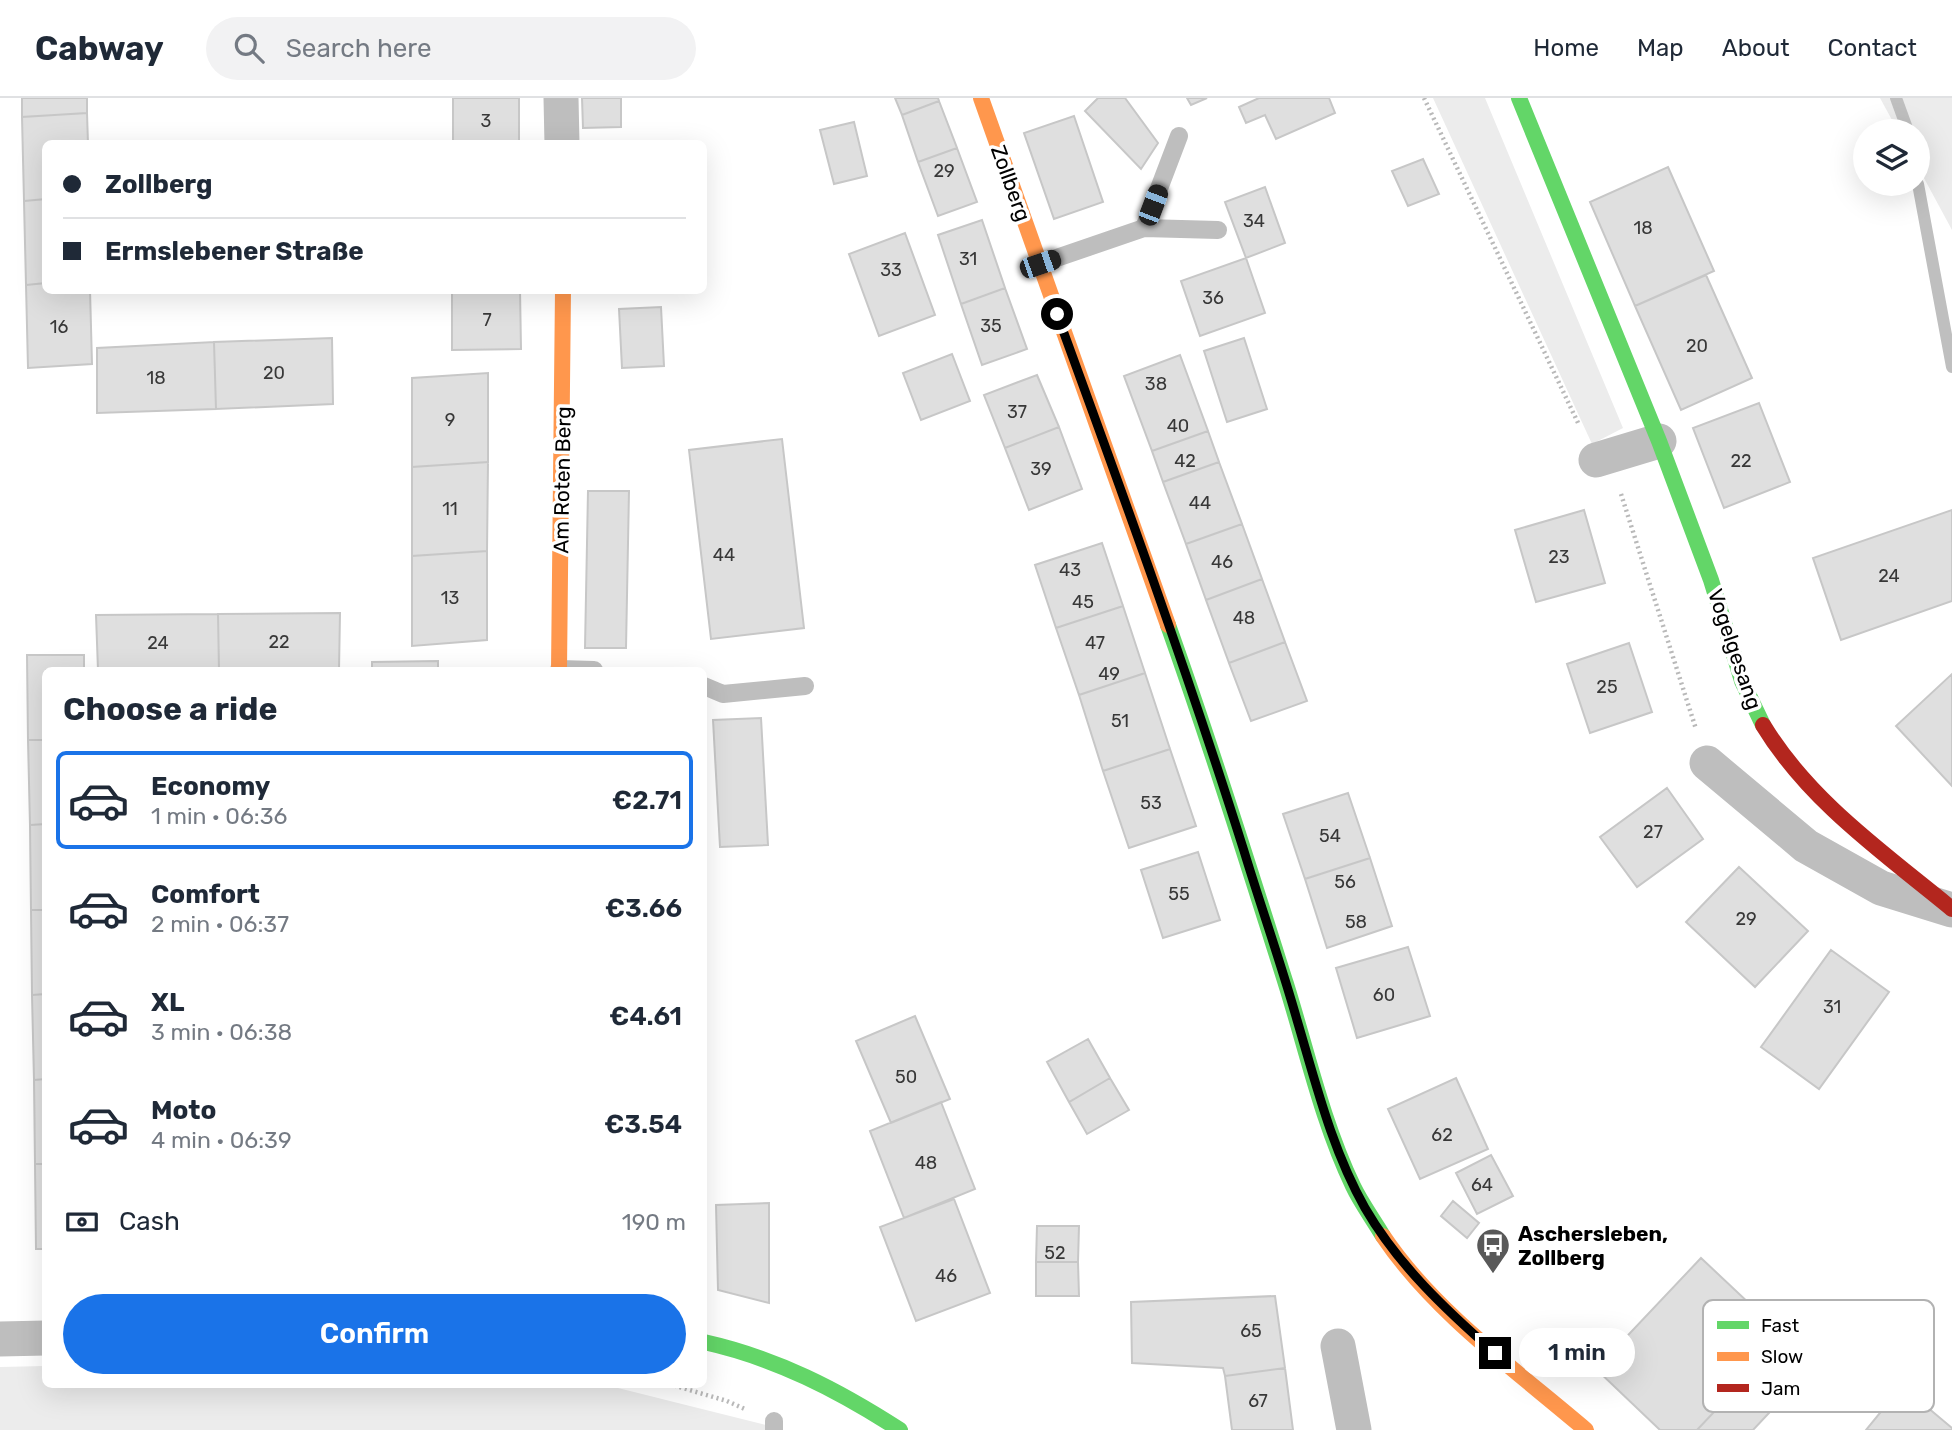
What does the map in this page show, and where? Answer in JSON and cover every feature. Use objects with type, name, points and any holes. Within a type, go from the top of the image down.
[{"type":"street","points":[[561,98],[562,140]]},
{"type":"street","name":"Zollberg","points":[[981,98],[1201,716],[1319,1097],[1354,1188],[1385,1239],[1409,1270],[1458,1321],[1586,1430]]},
{"type":"street","name":"Vogelgesang","points":[[1518,98],[1660,441],[1711,579],[1742,681],[1764,726],[1785,759],[1822,801],[1952,909]]},
{"type":"street","name":"Am Roten Berg","points":[[559,667],[563,294]]},
{"type":"street","points":[[1596,460],[1660,441]]},
{"type":"street","name":"Vogelgesang","points":[[1707,763],[1806,846],[1881,888],[1952,909]]},
{"type":"street","points":[[0,1339],[42,1338]]},
{"type":"street","points":[[707,1343],[756,1355],[797,1370],[835,1389],[900,1430]]},
{"type":"street","points":[[1338,1346],[1354,1430]]},
{"type":"lane","points":[[1144,228],[1180,136]]},
{"type":"lane","points":[[1040,264],[1144,228],[1218,230]]},
{"type":"lane","points":[[707,687],[723,694],[805,686]]},
{"type":"path","points":[[682,1388],[727,1401],[774,1426]]},
{"type":"shaded area","points":[[1433,98],[1485,98],[1623,428],[1592,444]]},
{"type":"shaded area","points":[[1880,98],[1952,98],[1952,230],[1930,189],[1930,119],[1891,119]]},
{"type":"shaded area","points":[[42,1366],[42,1388],[618,1388],[766,1425],[773,1430],[0,1430],[0,1367]]},
{"type":"building","points":[[22,98],[87,98],[87,113],[22,117]]},
{"type":"building","points":[[453,98],[519,98],[519,140],[453,140]]},
{"type":"building","points":[[582,98],[621,98],[621,127],[583,128]]},
{"type":"building","points":[[895,98],[938,98],[939,101],[902,115]]},
{"type":"building","points":[[1098,98],[1125,98],[1158,143],[1141,169],[1085,111]]},
{"type":"building","points":[[1187,98],[1207,98],[1191,105]]},
{"type":"building","points":[[1259,98],[1329,98],[1335,113],[1276,139],[1265,115],[1246,123],[1239,107]]},
{"type":"building","points":[[939,101],[957,148],[918,162],[902,115]]},
{"type":"building","points":[[87,113],[88,140],[42,140],[42,199],[24,201],[22,117]]},
{"type":"building","points":[[1074,116],[1103,202],[1054,219],[1024,133]]},
{"type":"building","points":[[854,122],[867,176],[834,184],[820,130]]},
{"type":"building","points":[[957,148],[977,202],[938,216],[918,162]]},
{"type":"building","points":[[1423,159],[1439,194],[1408,206],[1392,171]]},
{"type":"building","points":[[1668,167],[1714,271],[1635,306],[1590,202]]},
{"type":"building","points":[[1265,187],[1285,243],[1246,258],[1225,202]]},
{"type":"building","points":[[42,199],[42,283],[26,285],[24,201]]},
{"type":"building","points":[[982,220],[1005,288],[961,304],[938,235]]},
{"type":"building","points":[[905,233],[935,315],[879,336],[849,254]]},
{"type":"building","points":[[1246,258],[1265,313],[1200,336],[1181,281]]},
{"type":"building","points":[[1706,275],[1752,378],[1681,410],[1635,306]]},
{"type":"building","points":[[42,283],[42,294],[90,294],[92,364],[28,368],[26,285]]},
{"type":"building","points":[[1005,288],[1027,349],[982,365],[961,304]]},
{"type":"building","points":[[452,294],[520,294],[521,349],[452,350]]},
{"type":"building","points":[[661,307],[664,366],[622,368],[619,309]]},
{"type":"building","points":[[332,338],[333,404],[216,409],[214,342]]},
{"type":"building","points":[[1244,338],[1267,409],[1227,422],[1204,351]]},
{"type":"building","points":[[214,342],[216,409],[97,413],[97,348]]},
{"type":"building","points":[[952,354],[970,401],[921,420],[903,373]]},
{"type":"building","points":[[1180,355],[1208,431],[1152,451],[1124,376]]},
{"type":"building","points":[[488,373],[488,462],[412,467],[412,378]]},
{"type":"building","points":[[1037,375],[1059,427],[1005,448],[984,395]]},
{"type":"building","points":[[1759,403],[1790,482],[1724,508],[1693,428]]},
{"type":"building","points":[[1059,427],[1082,489],[1029,510],[1005,448]]},
{"type":"building","points":[[1208,431],[1219,462],[1163,482],[1152,451]]},
{"type":"building","points":[[782,439],[804,628],[711,639],[689,450]]},
{"type":"building","points":[[488,462],[487,551],[412,556],[412,467]]},
{"type":"building","points":[[1219,462],[1242,524],[1186,544],[1163,482]]},
{"type":"building","points":[[588,491],[629,491],[626,648],[585,648]]},
{"type":"building","points":[[1584,510],[1605,583],[1536,602],[1515,530]]},
{"type":"building","points":[[1952,510],[1952,601],[1841,640],[1813,558]]},
{"type":"building","points":[[1242,524],[1262,579],[1206,600],[1186,544]]},
{"type":"building","points":[[1102,543],[1123,606],[1056,628],[1035,565]]},
{"type":"building","points":[[487,551],[487,640],[412,646],[412,556]]},
{"type":"building","points":[[1262,579],[1285,642],[1229,663],[1206,600]]},
{"type":"building","points":[[1123,606],[1145,673],[1079,695],[1056,628]]},
{"type":"building","points":[[340,613],[339,667],[219,667],[218,614]]},
{"type":"building","points":[[218,614],[219,667],[98,667],[96,615]]},
{"type":"building","points":[[1285,642],[1307,701],[1251,721],[1229,663]]},
{"type":"building","points":[[1629,643],[1652,712],[1590,733],[1567,664]]},
{"type":"building","points":[[27,655],[84,655],[84,667],[42,667],[42,740],[28,740]]},
{"type":"building","points":[[438,661],[438,667],[372,667],[372,662]]},
{"type":"building","points":[[1145,673],[1170,749],[1103,771],[1079,695]]},
{"type":"building","points":[[1952,674],[1952,786],[1896,726]]},
{"type":"building","points":[[761,718],[768,845],[720,847],[713,720]]},
{"type":"building","points":[[28,740],[42,740],[42,824],[30,825]]},
{"type":"building","points":[[1170,749],[1196,826],[1129,848],[1103,771]]},
{"type":"building","points":[[1667,788],[1703,839],[1637,887],[1600,837]]},
{"type":"building","points":[[1348,793],[1370,858],[1305,879],[1283,814]]},
{"type":"building","points":[[42,824],[42,910],[31,910],[30,825]]},
{"type":"building","points":[[1198,852],[1220,920],[1163,938],[1141,870]]},
{"type":"building","points":[[1370,858],[1392,926],[1327,948],[1305,879]]},
{"type":"building","points":[[1739,867],[1808,931],[1755,987],[1686,922]]},
{"type":"building","points":[[31,910],[42,910],[42,994],[32,995]]},
{"type":"building","points":[[1408,947],[1430,1016],[1357,1038],[1336,968]]},
{"type":"building","points":[[1831,950],[1889,992],[1819,1089],[1761,1047]]},
{"type":"building","points":[[42,994],[42,1079],[34,1080],[32,995]]},
{"type":"building","points":[[915,1016],[950,1099],[891,1123],[856,1041]]},
{"type":"building","points":[[1088,1039],[1110,1078],[1069,1102],[1047,1062]]},
{"type":"building","points":[[1110,1078],[1129,1110],[1087,1134],[1069,1102]]},
{"type":"building","points":[[1456,1078],[1488,1149],[1420,1179],[1388,1109]]},
{"type":"building","points":[[42,1079],[42,1164],[35,1164],[34,1080]]},
{"type":"building","points":[[941,1102],[975,1189],[904,1218],[870,1131]]},
{"type":"building","points":[[1491,1155],[1513,1196],[1477,1214],[1456,1173]]},
{"type":"building","points":[[35,1164],[42,1164],[42,1249],[36,1249]]},
{"type":"building","points":[[954,1199],[990,1293],[916,1321],[880,1227]]},
{"type":"building","points":[[1453,1201],[1479,1223],[1467,1238],[1441,1216]]},
{"type":"building","points":[[769,1203],[769,1303],[718,1290],[716,1205]]},
{"type":"building","points":[[1037,1226],[1079,1226],[1078,1262],[1036,1262]]},
{"type":"building","points":[[1701,1258],[1746,1300],[1703,1300],[1703,1412],[1714,1412],[1697,1430],[1660,1430],[1596,1369]]},
{"type":"building","points":[[1036,1262],[1078,1262],[1079,1296],[1036,1296]]},
{"type":"building","points":[[1275,1296],[1285,1368],[1225,1376],[1223,1368],[1132,1363],[1131,1302]]},
{"type":"building","points":[[1285,1368],[1293,1430],[1232,1430],[1225,1376]]},
{"type":"building","points":[[1714,1412],[1770,1412],[1753,1430],[1697,1430]]},
{"type":"building","points":[[1881,1412],[1933,1412],[1952,1428],[1952,1430],[1866,1430]]},
{"type":"waterway","points":[[1896,98],[1904,119]]},
{"type":"waterway","points":[[1920,196],[1952,367]]},
{"type":"traffic: fast","points":[[1519,98],[1659,441],[1711,580],[1742,681],[1763,725]]},
{"type":"traffic: fast","points":[[1168,625],[1243,849],[1332,1136],[1356,1192],[1383,1236]]},
{"type":"traffic: fast","points":[[707,1343],[756,1357],[806,1377],[900,1430]]},
{"type":"traffic: slow","points":[[981,98],[1168,625]]},
{"type":"traffic: slow","points":[[559,667],[563,294]]},
{"type":"traffic: slow","points":[[1383,1236],[1404,1264],[1451,1315],[1586,1430]]},
{"type":"traffic: jam","points":[[1763,725],[1802,778],[1825,802],[1952,909]]},
{"type":"place","name":"Aschersleben, Zollberg","points":[[1493,1275]]},
{"type":"route","points":[[1057,314],[1201,716],[1339,1154],[1367,1211],[1409,1270],[1458,1321],[1495,1353]]}]
